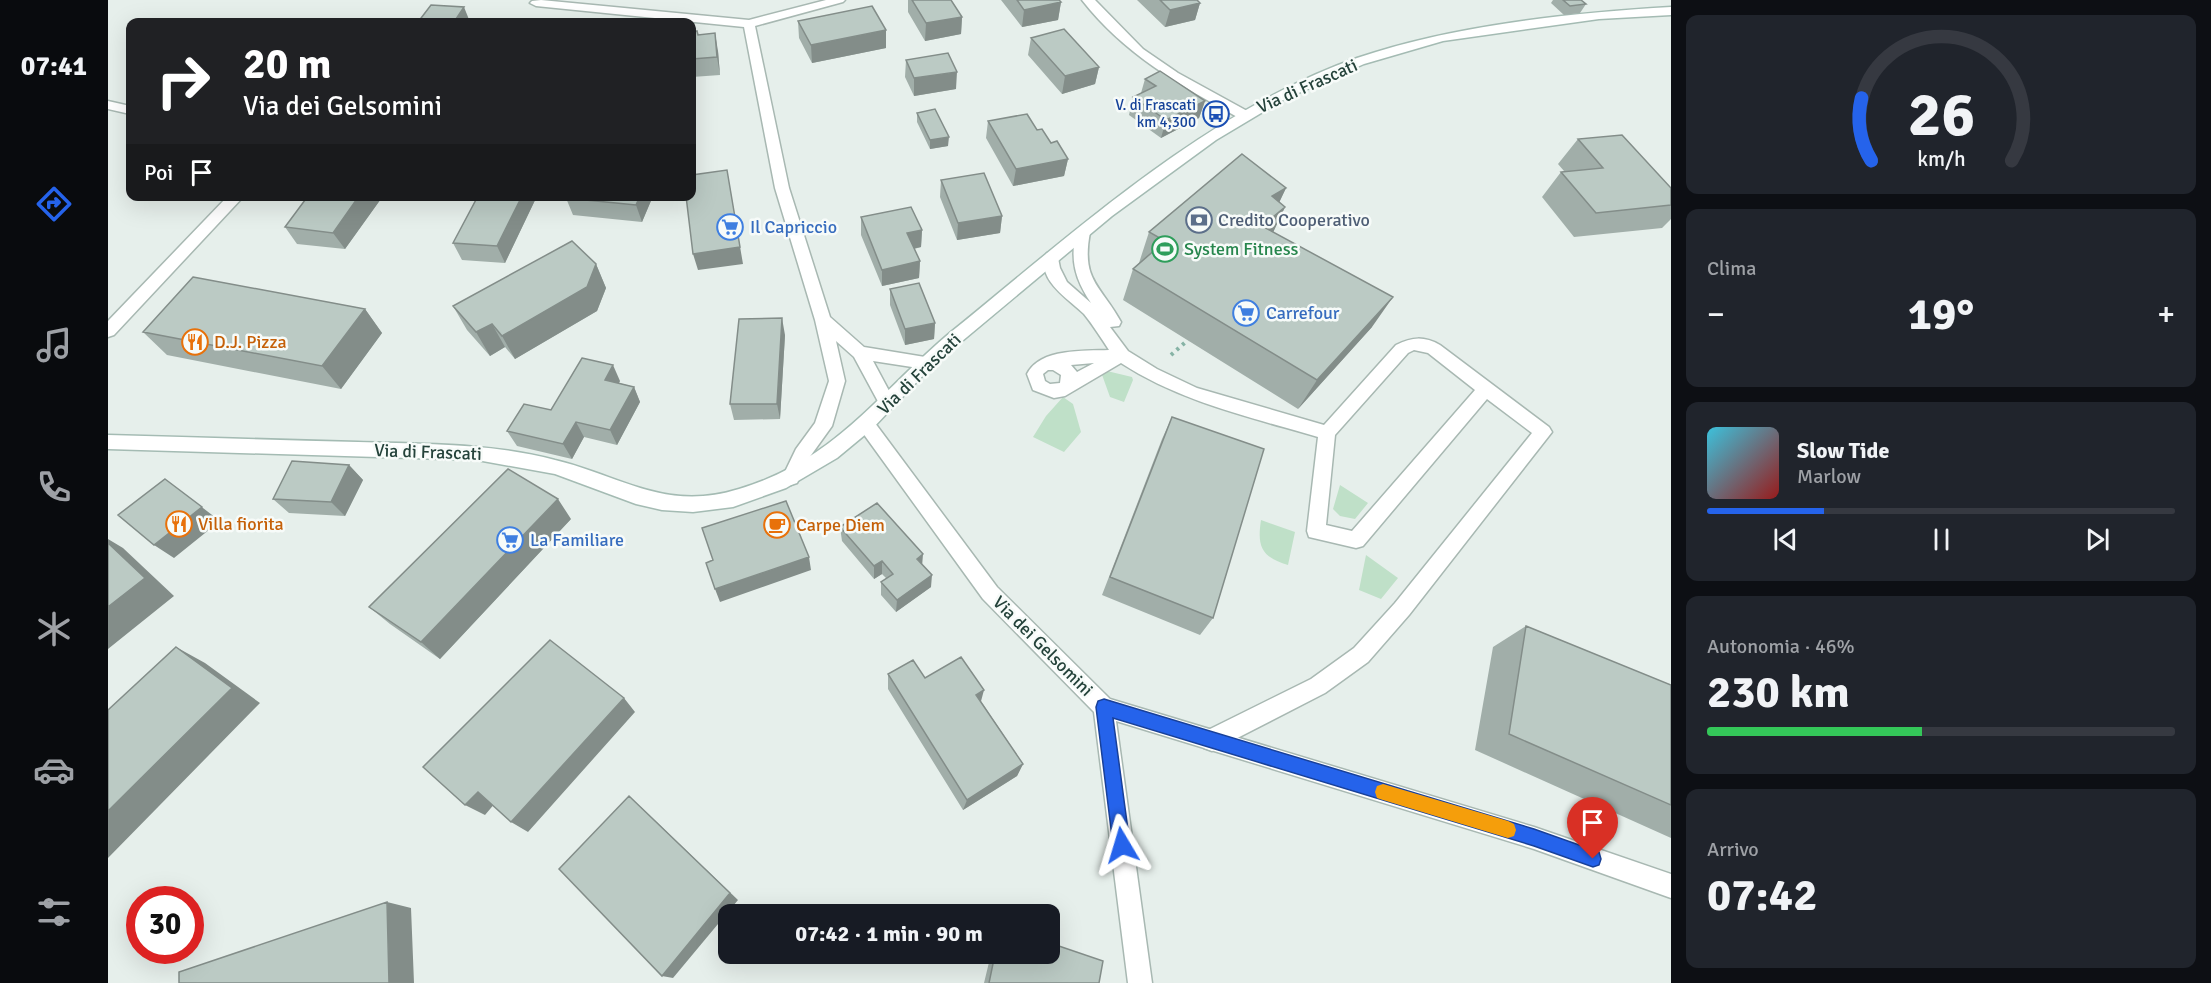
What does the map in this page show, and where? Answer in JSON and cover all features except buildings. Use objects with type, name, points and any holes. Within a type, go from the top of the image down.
[{"type":"street","points":[[696,19],[749,24],[839,0]]},
{"type":"street","points":[[1088,0],[1140,52],[1174,76],[1244,115]]},
{"type":"street","points":[[536,3],[688,18]]},
{"type":"street","name":"Via di Frascati","points":[[108,442],[477,453],[556,467],[636,496],[679,504],[733,499],[791,478],[841,446],[866,424],[925,363],[1052,257],[1160,173],[1244,115],[1329,74],[1425,41],[1584,17],[1671,11]]},
{"type":"street","points":[[749,24],[776,161],[823,321],[837,381],[823,426],[802,454],[791,478]]},
{"type":"street","points":[[108,105],[126,109]]},
{"type":"street","points":[[108,331],[232,201]]},
{"type":"street","points":[[1083,232],[1078,251],[1080,272],[1117,332],[1122,355]]},
{"type":"street","points":[[1052,257],[1052,268],[1061,286],[1090,311],[1122,355],[1151,374],[1192,393],[1327,433]]},
{"type":"street","points":[[823,321],[860,353],[888,402]]},
{"type":"street","points":[[1212,740],[1318,686],[1361,654],[1402,609],[1543,432],[1434,349],[1426,345],[1412,344],[1402,349],[1327,433],[1316,531],[1356,540],[1486,389]]},
{"type":"street","points":[[860,353],[925,363]]},
{"type":"street","points":[[1122,355],[1054,391],[1038,385],[1034,375],[1035,371],[1050,363],[1075,358],[1122,355]]},
{"type":"street","points":[[1050,363],[1061,365],[1069,372],[1069,385]]},
{"type":"street","name":"Via dei Gelsomini","points":[[866,424],[990,593],[1104,707],[1534,838],[1671,886]]},
{"type":"street","points":[[823,426],[841,446]]},
{"type":"street","points":[[1104,707],[1140,983]]},
{"type":"green space","points":[[1107,371],[1132,377],[1133,380],[1124,402],[1110,397],[1101,372]]},
{"type":"green space","points":[[1063,397],[1073,404],[1081,432],[1064,452],[1033,437],[1046,416]]},
{"type":"green space","points":[[1340,485],[1368,503],[1355,519],[1340,516],[1333,509]]},
{"type":"green space","points":[[1261,520],[1295,532],[1288,565],[1272,558],[1263,549],[1260,537]]},
{"type":"green space","points":[[1366,555],[1398,578],[1381,599],[1359,590]]},
{"type":"slow traffic","points":[[1383,792],[1508,830]]},
{"type":"place","name":"V. di Frascati km 4,300","points":[[1216,114]]},
{"type":"place","name":"Credito Cooperativo","points":[[1199,220]]},
{"type":"place","name":"Il Capriccio","points":[[730,227]]},
{"type":"place","name":"System Fitness","points":[[1165,249]]},
{"type":"place","name":"Carrefour","points":[[1246,313]]},
{"type":"place","name":"D.J. Pizza","points":[[195,342]]},
{"type":"place","name":"Villa fiorita","points":[[179,524]]},
{"type":"place","name":"Carpe Diem","points":[[777,525]]},
{"type":"place","name":"La Familiare","points":[[510,540]]},
{"type":"route","points":[[1122,845],[1104,707],[1534,838],[1593,859]]}]
